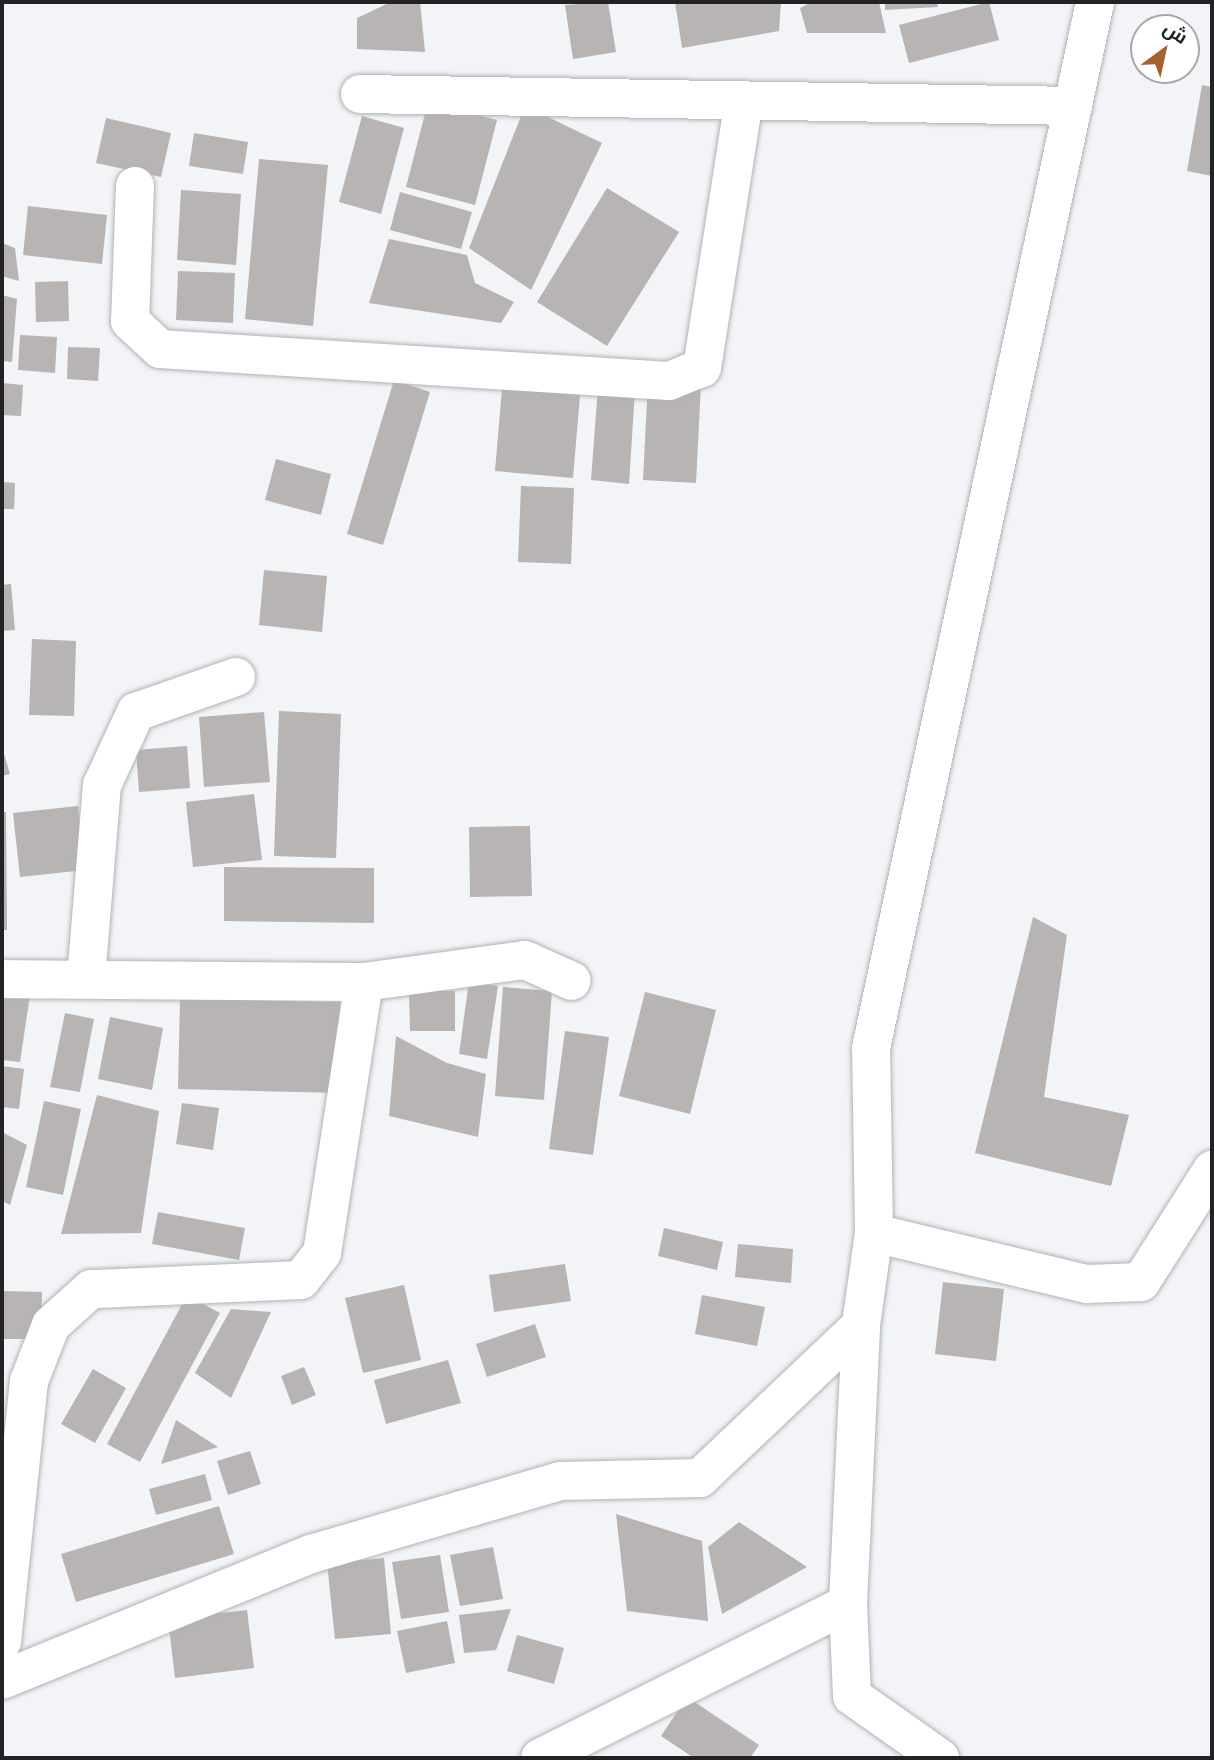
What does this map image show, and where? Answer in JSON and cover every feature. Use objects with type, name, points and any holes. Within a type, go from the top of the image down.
[{"type":"street","points":[[940,1758],[852,1696],[848,1604],[862,1325],[874,1233],[870,1048],[1095,2]]},
{"type":"street","points":[[360,94],[1073,106]]},
{"type":"street","points":[[135,187],[130,321],[160,349],[670,381],[702,369],[744,101]]},
{"type":"street","points":[[86,979],[102,785],[136,712],[236,677]]},
{"type":"street","points":[[2,979],[364,982],[525,960],[572,981]]},
{"type":"street","points":[[2,1642],[29,1381],[51,1325],[91,1289],[301,1280],[322,1254],[364,982]]},
{"type":"street","points":[[874,1233],[1087,1283],[1140,1282],[1212,1170]]},
{"type":"street","points":[[2,1680],[311,1554],[560,1481],[700,1478],[862,1325]]},
{"type":"street","points":[[540,1758],[848,1604]]},
{"type":"building","points":[[391,2],[420,2],[425,52],[357,49],[357,18]]},
{"type":"building","points":[[608,2],[616,52],[573,59],[565,5]]},
{"type":"building","points":[[675,2],[781,2],[779,31],[682,48]]},
{"type":"building","points":[[812,2],[879,2],[886,33],[807,33],[800,8]]},
{"type":"building","points":[[885,2],[937,2],[938,7],[885,10]]},
{"type":"building","points":[[989,2],[999,40],[909,63],[899,25]]},
{"type":"building","points":[[1202,85],[1212,87],[1212,176],[1187,171]]},
{"type":"building","points":[[428,102],[497,120],[475,205],[406,187]]},
{"type":"building","points":[[525,106],[602,143],[531,290],[469,248]]},
{"type":"building","points":[[362,116],[404,128],[381,214],[339,202]]},
{"type":"building","points":[[106,118],[171,133],[161,177],[96,163]]},
{"type":"building","points":[[194,133],[248,142],[243,174],[189,166]]},
{"type":"building","points":[[259,159],[328,165],[313,326],[245,319]]},
{"type":"building","points":[[607,188],[679,232],[607,346],[537,302]]},
{"type":"building","points":[[181,190],[241,194],[236,265],[177,260]]},
{"type":"building","points":[[400,192],[472,212],[461,249],[390,230]]},
{"type":"building","points":[[28,206],[107,215],[102,264],[23,255]]},
{"type":"building","points":[[389,239],[467,255],[475,283],[514,302],[501,323],[369,303]]},
{"type":"building","points":[[2,243],[15,248],[19,281],[2,276]]},
{"type":"building","points":[[178,271],[235,273],[233,323],[176,320]]},
{"type":"building","points":[[68,281],[69,321],[36,322],[35,282]]},
{"type":"building","points":[[2,295],[17,299],[12,362],[2,361]]},
{"type":"building","points":[[20,335],[57,337],[55,373],[18,370]]},
{"type":"building","points":[[68,347],[100,348],[98,381],[67,379]]},
{"type":"building","points":[[503,377],[581,384],[573,478],[495,471]]},
{"type":"building","points":[[394,380],[430,392],[383,545],[347,534]]},
{"type":"building","points":[[648,381],[701,384],[696,483],[643,480]]},
{"type":"building","points":[[2,383],[23,385],[21,416],[2,415]]},
{"type":"building","points":[[598,387],[635,390],[629,484],[591,480]]},
{"type":"building","points":[[276,459],[331,474],[321,515],[265,500]]},
{"type":"building","points":[[2,482],[15,483],[14,509],[2,509]]},
{"type":"building","points":[[521,486],[574,488],[571,564],[518,562]]},
{"type":"building","points":[[264,570],[327,576],[322,632],[259,625]]},
{"type":"building","points":[[11,584],[15,630],[2,631],[2,585]]},
{"type":"building","points":[[32,639],[76,641],[74,716],[29,715]]},
{"type":"building","points":[[279,711],[341,714],[336,858],[274,856]]},
{"type":"building","points":[[264,712],[270,782],[204,787],[199,717]]},
{"type":"building","points":[[187,746],[190,788],[139,792],[136,750]]},
{"type":"building","points":[[2,747],[10,774],[2,776]]},
{"type":"building","points":[[254,794],[262,860],[193,867],[186,802]]},
{"type":"building","points":[[78,806],[85,870],[20,877],[13,813]]},
{"type":"building","points":[[2,812],[6,812],[7,930],[2,930]]},
{"type":"building","points":[[530,826],[532,896],[470,897],[469,827]]},
{"type":"building","points":[[224,867],[374,868],[374,923],[224,921]]},
{"type":"building","points":[[1033,917],[1067,935],[1044,1097],[1129,1115],[1111,1186],[975,1153]]},
{"type":"building","points":[[469,981],[498,986],[487,1059],[459,1054]]},
{"type":"building","points":[[503,987],[552,991],[544,1100],[495,1096]]},
{"type":"building","points":[[2,991],[30,995],[20,1062],[2,1060]]},
{"type":"building","points":[[409,991],[455,991],[455,1031],[410,1031]]},
{"type":"building","points":[[645,992],[716,1010],[690,1114],[619,1096]]},
{"type":"building","points":[[180,998],[340,1002],[339,1093],[178,1089]]},
{"type":"building","points":[[65,1013],[94,1019],[80,1092],[50,1087]]},
{"type":"building","points":[[110,1017],[163,1028],[152,1090],[98,1079]]},
{"type":"building","points":[[565,1031],[609,1037],[593,1155],[549,1149]]},
{"type":"building","points":[[396,1036],[447,1063],[486,1074],[478,1137],[389,1116]]},
{"type":"building","points":[[2,1066],[24,1069],[19,1109],[2,1107]]},
{"type":"building","points":[[97,1095],[159,1111],[141,1233],[61,1234]]},
{"type":"building","points":[[44,1101],[81,1109],[63,1195],[26,1187]]},
{"type":"building","points":[[182,1103],[219,1108],[213,1150],[176,1144]]},
{"type":"building","points":[[2,1132],[27,1145],[10,1205],[2,1201]]},
{"type":"building","points":[[158,1212],[245,1228],[239,1260],[152,1244]]},
{"type":"building","points":[[664,1228],[723,1242],[717,1270],[658,1256]]},
{"type":"building","points":[[738,1244],[793,1249],[791,1283],[735,1277]]},
{"type":"building","points":[[565,1264],[571,1301],[494,1312],[489,1275]]},
{"type":"building","points":[[943,1282],[1004,1289],[996,1361],[935,1354]]},
{"type":"building","points":[[404,1285],[421,1360],[363,1373],[345,1298]]},
{"type":"building","points":[[4,1291],[42,1292],[41,1339],[3,1339]]},
{"type":"building","points":[[187,1295],[220,1313],[140,1462],[107,1444]]},
{"type":"building","points":[[702,1295],[765,1307],[757,1346],[695,1334]]},
{"type":"building","points":[[231,1309],[271,1312],[231,1398],[195,1373]]},
{"type":"building","points":[[535,1324],[546,1357],[487,1377],[476,1344]]},
{"type":"building","points":[[448,1360],[461,1403],[386,1424],[374,1380]]},
{"type":"building","points":[[304,1367],[316,1395],[292,1405],[281,1376]]},
{"type":"building","points":[[93,1369],[126,1388],[95,1443],[61,1424]]},
{"type":"building","points":[[176,1420],[218,1447],[161,1464]]},
{"type":"building","points":[[250,1451],[261,1484],[228,1495],[217,1461]]},
{"type":"building","points":[[205,1474],[212,1500],[156,1515],[149,1489]]},
{"type":"building","points":[[219,1506],[234,1554],[76,1602],[61,1554]]},
{"type":"building","points":[[616,1514],[702,1541],[708,1621],[627,1611]]},
{"type":"building","points":[[739,1522],[807,1567],[722,1614],[708,1547]]},
{"type":"building","points":[[493,1547],[503,1599],[460,1606],[450,1555]]},
{"type":"building","points":[[440,1555],[449,1612],[401,1619],[392,1562]]},
{"type":"building","points":[[384,1558],[391,1634],[335,1639],[327,1563]]},
{"type":"building","points":[[511,1609],[496,1650],[464,1653],[459,1615]]},
{"type":"building","points":[[247,1610],[254,1668],[175,1678],[168,1619]]},
{"type":"building","points":[[447,1621],[455,1663],[406,1673],[397,1631]]},
{"type":"building","points":[[517,1635],[564,1648],[554,1684],[507,1671]]},
{"type":"building","points":[[687,1697],[759,1745],[750,1758],[694,1758],[661,1736]]}]
